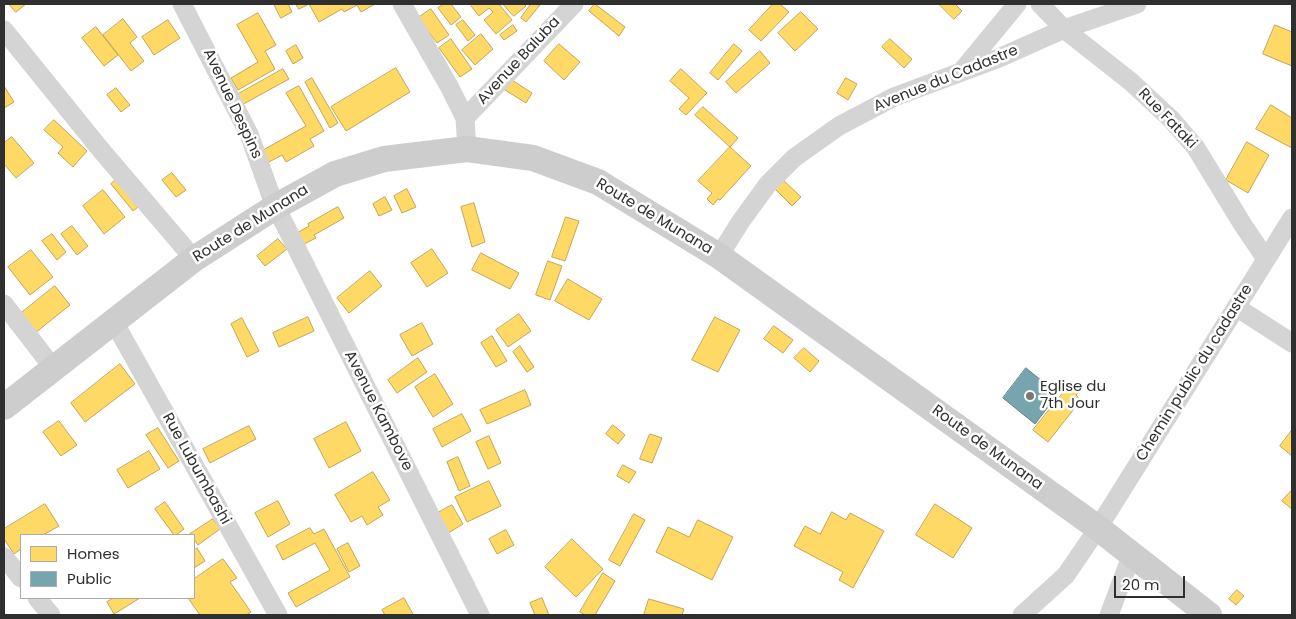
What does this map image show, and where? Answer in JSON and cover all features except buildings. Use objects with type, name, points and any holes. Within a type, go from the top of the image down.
[{"type":"main road","name":"Route de Munana","points":[[4,407],[194,260],[275,207],[335,174],[384,159],[467,148],[533,158],[598,182],[720,256],[1098,528],[1209,615]]},
{"type":"street","name":"Avenue Despins","points":[[182,4],[249,134],[275,207]]},
{"type":"street","points":[[402,4],[465,118],[467,148]]},
{"type":"street","name":"Avenue Baluba","points":[[465,118],[574,4]]},
{"type":"street","points":[[960,73],[1017,4]]},
{"type":"street","name":"Rue Fataki","points":[[1040,4],[1064,29],[1130,81],[1171,119],[1196,148],[1266,259]]},
{"type":"street","name":"Avenue du Cadastre","points":[[720,256],[741,221],[768,184],[794,158],[838,126],[886,101],[999,58],[1064,29],[1137,4]]},
{"type":"street","points":[[4,30],[101,150],[194,260]]},
{"type":"street","name":"Avenue Kambove","points":[[275,207],[480,615]]},
{"type":"street","name":"Chemin public du cadastre","points":[[1022,615],[1066,575],[1098,528],[1292,218]]},
{"type":"street","points":[[4,304],[54,369]]},
{"type":"street","points":[[1236,307],[1292,343]]},
{"type":"street","name":"Rue Lubumbashi","points":[[114,322],[278,615]]},
{"type":"street","points":[[1109,615],[1132,554]]},
{"type":"street","points":[[4,557],[20,577]]},
{"type":"street","points":[[38,599],[51,615]]},
{"type":"place","name":"Eglise du 7th Jour","points":[[1030,396]]}]
